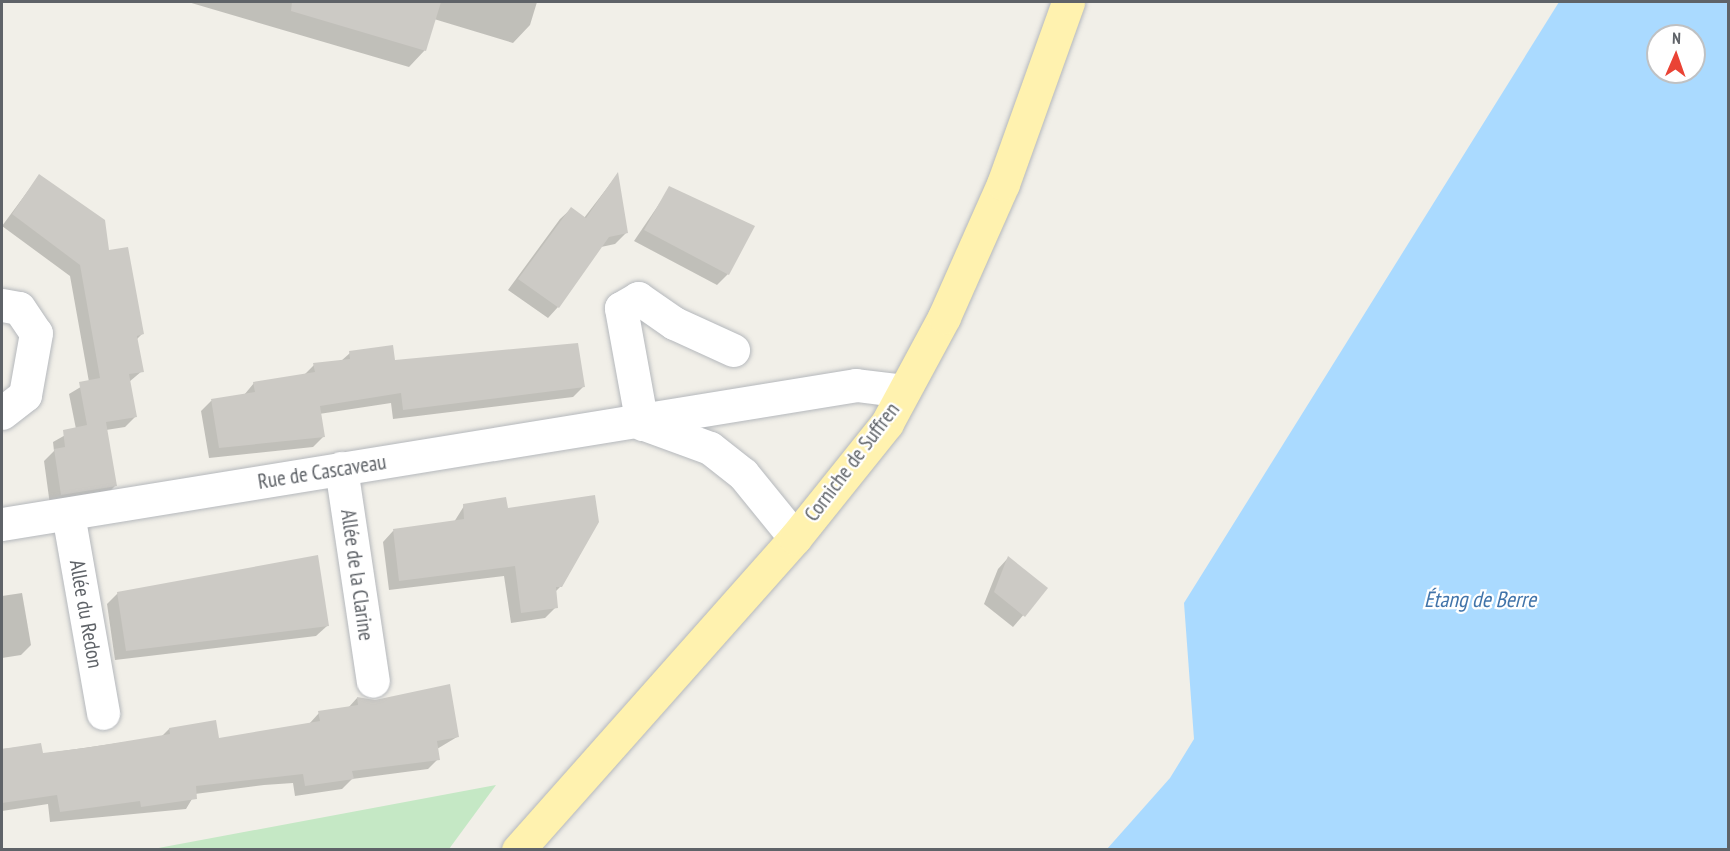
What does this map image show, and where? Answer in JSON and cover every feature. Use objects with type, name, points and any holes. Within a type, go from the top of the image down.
[{"type":"main road","name":"Corniche de Suffren","points":[[518,849],[795,538],[887,423],[1003,184],[1068,2]]},
{"type":"street","points":[[642,424],[621,308],[638,298],[674,323],[733,350]]},
{"type":"street","points":[[2,305],[19,308],[36,333],[25,394],[2,413]]},
{"type":"street","name":"Rue de Cascaveau","points":[[2,524],[341,468],[642,424],[856,385],[904,392]]},
{"type":"street","name":"Rue de Cascaveau","points":[[642,424],[710,448],[742,474],[795,538]]},
{"type":"street","name":"Allée de la Clarine","points":[[341,468],[373,681]]},
{"type":"street","name":"Allée du Redon","points":[[68,514],[103,713]]},
{"type":"green space","points":[[496,785],[449,849],[153,849]]},
{"type":"water","name":"Étang de Berre","points":[[1559,2],[1728,2],[1728,849],[1107,849],[1170,778],[1194,739],[1184,603]]},
{"type":"building","points":[[292,2],[441,2],[426,51],[291,11]]},
{"type":"building","points":[[618,172],[628,233],[609,237],[559,308],[518,279],[571,207],[586,218]]},
{"type":"building","points":[[39,174],[105,220],[109,250],[128,247],[144,334],[137,336],[144,372],[129,374],[137,417],[106,422],[117,486],[61,495],[54,449],[65,447],[63,430],[87,425],[79,382],[100,378],[80,265],[12,214]]},
{"type":"building","points":[[669,186],[755,226],[729,275],[644,230]]},
{"type":"building","points":[[578,343],[585,387],[403,410],[401,393],[320,406],[325,437],[219,448],[211,399],[255,392],[253,382],[315,372],[313,363],[350,359],[349,351],[393,345],[395,360]]},
{"type":"building","points":[[595,495],[599,522],[562,587],[556,587],[558,608],[521,613],[515,566],[399,581],[393,529],[464,519],[463,504],[506,497],[508,508]]},
{"type":"building","points":[[318,555],[329,626],[126,651],[117,592]]},
{"type":"building","points":[[1008,556],[1048,588],[1025,617],[994,592]]},
{"type":"building","points":[[450,684],[459,737],[437,741],[440,760],[352,771],[354,779],[305,786],[303,774],[196,786],[197,799],[141,807],[140,801],[60,812],[57,795],[2,803],[2,749],[41,743],[43,753],[85,748],[170,734],[169,728],[216,720],[219,738],[320,721],[318,711],[358,705],[357,697],[375,700]]}]
